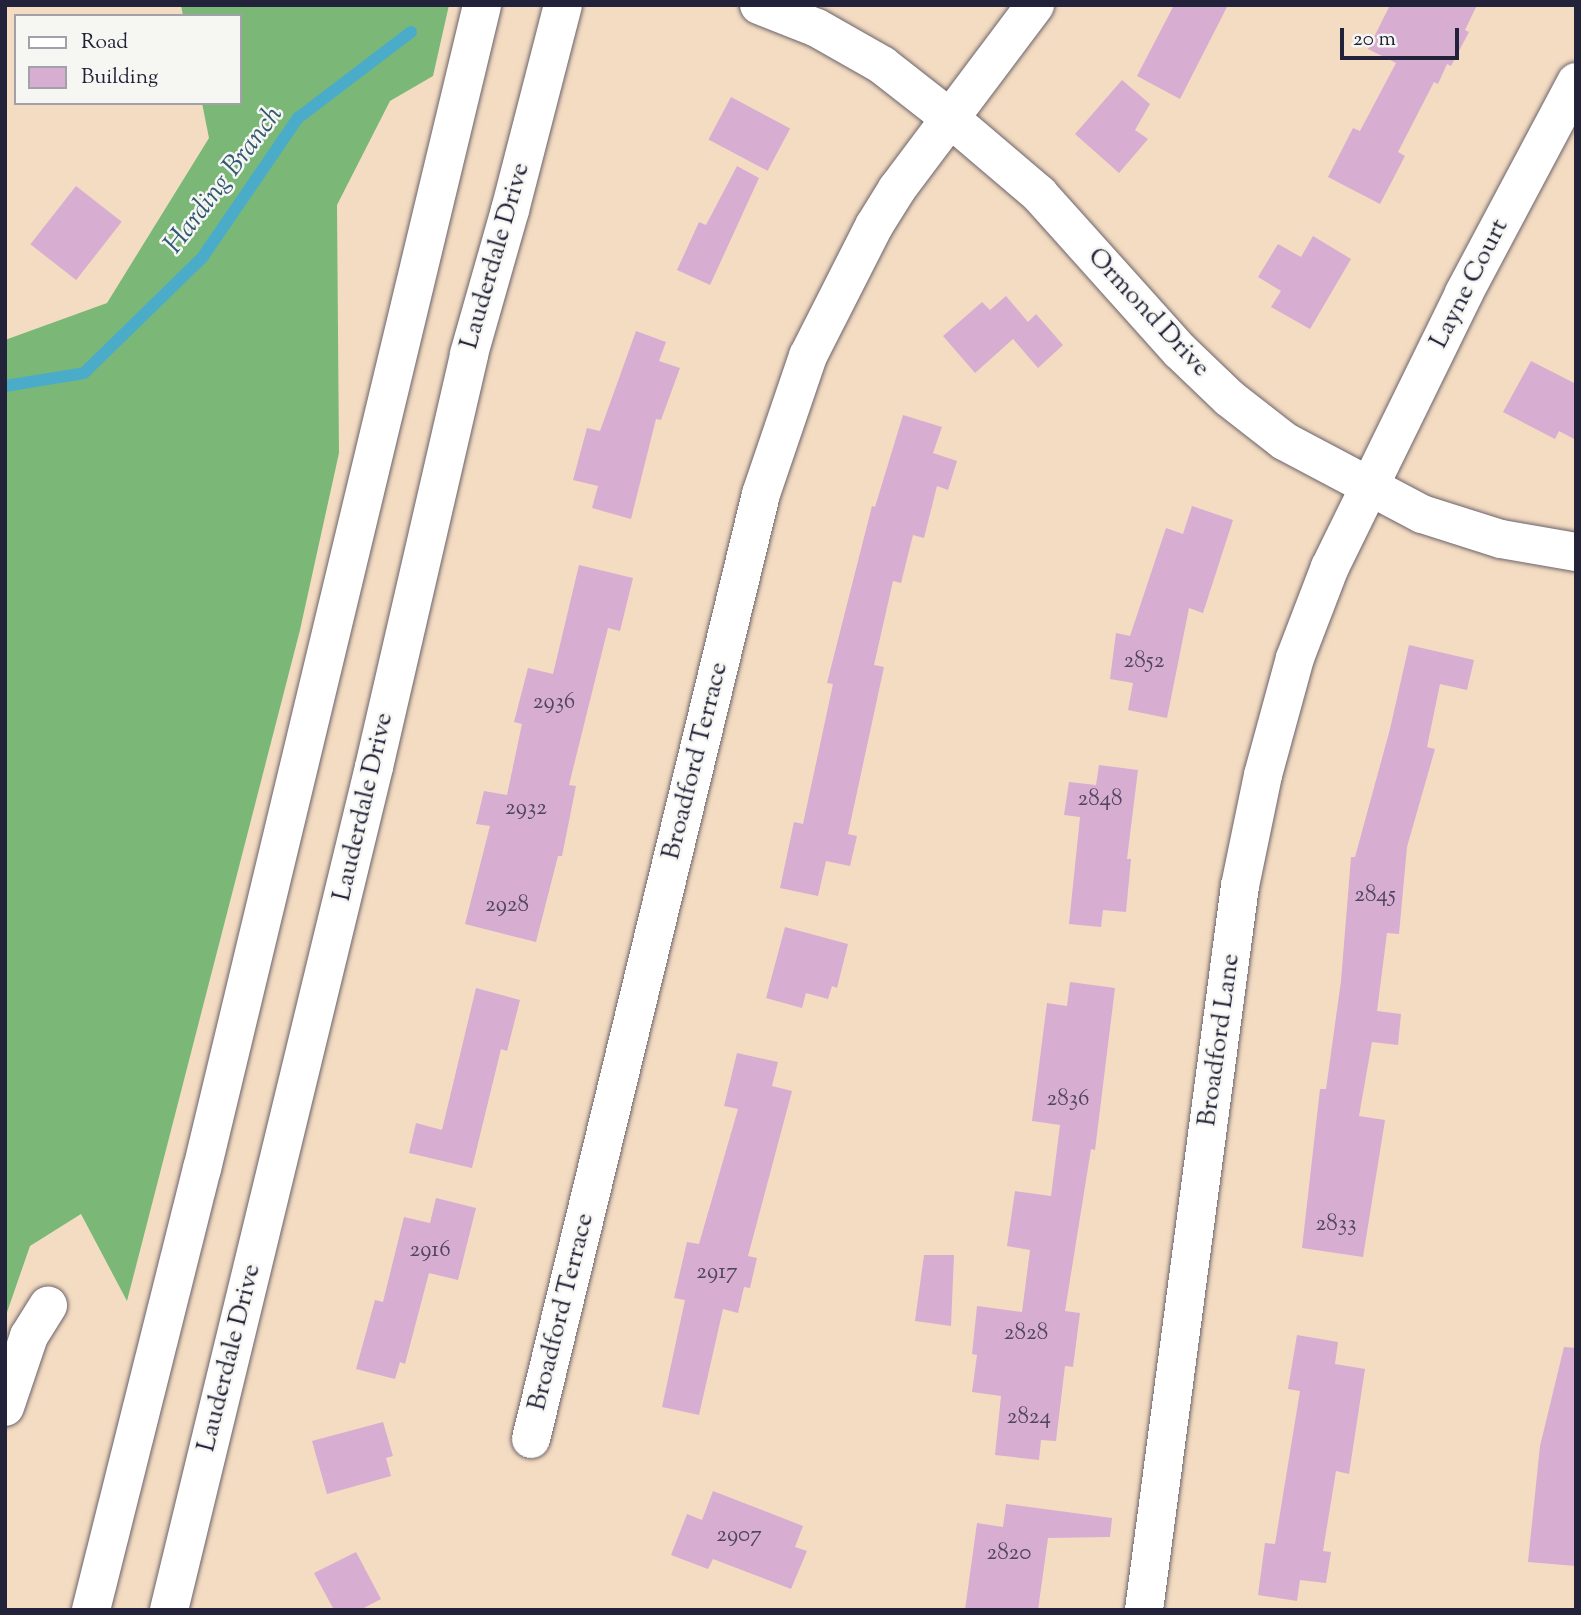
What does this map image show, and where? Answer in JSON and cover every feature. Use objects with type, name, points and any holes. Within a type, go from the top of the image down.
[{"type":"street","points":[[91,1610],[202,1169],[482,5]]},
{"type":"street","name":"Lauderdale Drive","points":[[169,1610],[374,766],[469,354],[510,210],[563,5]]},
{"type":"street","name":"Ormond Drive","points":[[759,5],[817,29],[882,65],[951,119],[1039,194],[1180,351],[1228,397],[1284,441],[1368,488],[1422,514],[1501,539],[1576,552]]},
{"type":"street","name":"Broadford Terrace","points":[[531,1439],[761,494],[807,356],[874,226],[897,189],[1035,5]]},
{"type":"street","name":"Layne Court","points":[[1368,488],[1464,293],[1576,82]]},
{"type":"street","name":"Broadford Lane","points":[[1144,1610],[1240,886],[1263,775],[1295,658],[1330,567],[1368,488]]},
{"type":"street","points":[[5,1406],[29,1336],[48,1305]]},
{"type":"green space","points":[[181,5],[449,5],[433,76],[390,101],[337,205],[339,453],[300,630],[127,1301],[81,1214],[30,1246],[5,1318],[5,340],[107,303],[209,138],[202,105],[242,105],[242,14],[183,14]]},
{"type":"building","points":[[1174,5],[1228,5],[1180,99],[1137,76]]},
{"type":"building","points":[[1390,5],[1477,5],[1465,30],[1469,32],[1451,66],[1447,64],[1438,84],[1434,82],[1398,152],[1405,156],[1380,204],[1328,177],[1353,128],[1360,131],[1396,63],[1368,49]]},
{"type":"building","points":[[1122,80],[1150,104],[1135,130],[1148,139],[1119,173],[1075,134]]},
{"type":"building","points":[[731,97],[790,128],[768,171],[708,139]]},
{"type":"building","points":[[737,166],[759,178],[710,285],[677,270],[699,222],[706,225]]},
{"type":"building","points":[[76,186],[122,222],[76,280],[30,244]]},
{"type":"building","points":[[1313,236],[1351,259],[1310,329],[1271,307],[1281,291],[1258,277],[1278,244],[1301,257]]},
{"type":"building","points":[[1006,296],[1028,322],[1036,314],[1063,345],[1038,368],[1013,339],[975,373],[943,336],[982,302],[990,310]]},
{"type":"building","points":[[636,331],[666,342],[659,361],[680,368],[661,420],[656,419],[631,519],[592,508],[598,486],[573,480],[587,428],[600,431]]},
{"type":"building","points":[[1531,361],[1576,384],[1576,440],[1559,431],[1555,439],[1503,412]]},
{"type":"building","points":[[903,415],[942,427],[933,453],[957,461],[948,490],[937,486],[924,538],[913,535],[901,583],[893,581],[874,665],[884,667],[848,834],[857,836],[850,866],[826,861],[818,896],[780,888],[794,822],[803,824],[833,684],[827,683],[872,506],[875,507]]},
{"type":"building","points":[[1192,506],[1233,520],[1203,613],[1189,608],[1167,718],[1128,710],[1133,683],[1110,679],[1116,633],[1130,636],[1166,528],[1183,534]]},
{"type":"building","points":[[579,565],[633,578],[620,631],[608,628],[569,785],[576,786],[562,856],[558,856],[536,942],[465,924],[490,826],[476,824],[484,791],[507,795],[522,724],[514,722],[528,668],[553,674]]},
{"type":"building","points":[[1409,645],[1474,660],[1467,690],[1440,684],[1427,747],[1435,749],[1407,847],[1399,934],[1387,933],[1377,1011],[1401,1014],[1398,1045],[1372,1042],[1359,1116],[1385,1120],[1363,1257],[1302,1248],[1320,1089],[1326,1089],[1341,981],[1351,857],[1355,857],[1390,729]]},
{"type":"building","points":[[1099,765],[1138,770],[1127,859],[1131,859],[1126,912],[1103,910],[1101,927],[1069,924],[1080,817],[1064,815],[1069,782],[1096,785]]},
{"type":"building","points":[[785,927],[848,944],[837,988],[832,986],[828,999],[806,993],[802,1008],[766,998]]},
{"type":"building","points":[[1070,982],[1115,988],[1095,1150],[1091,1149],[1065,1311],[1080,1313],[1073,1367],[1065,1366],[1056,1441],[1041,1440],[1039,1460],[995,1455],[1001,1396],[972,1392],[977,1355],[972,1354],[977,1306],[1022,1312],[1030,1250],[1007,1246],[1015,1191],[1051,1196],[1060,1125],[1032,1121],[1047,1003],[1067,1006]]},
{"type":"building","points":[[476,988],[520,1000],[507,1051],[501,1049],[472,1168],[409,1153],[416,1123],[442,1130]]},
{"type":"building","points":[[737,1053],[778,1062],[772,1086],[792,1091],[748,1256],[757,1258],[750,1288],[744,1287],[738,1313],[723,1309],[699,1415],[662,1407],[685,1300],[674,1298],[687,1242],[699,1244],[738,1109],[724,1106]]},
{"type":"building","points":[[436,1198],[476,1208],[458,1280],[429,1273],[405,1364],[400,1362],[395,1379],[356,1369],[375,1300],[383,1302],[404,1217],[430,1223]]},
{"type":"building","points":[[924,1255],[954,1255],[951,1326],[915,1321]]},
{"type":"building","points":[[1297,1335],[1338,1342],[1335,1364],[1365,1369],[1349,1474],[1336,1471],[1323,1551],[1331,1552],[1326,1583],[1300,1580],[1297,1601],[1258,1595],[1265,1543],[1275,1544],[1300,1391],[1288,1389]]},
{"type":"building","points":[[1564,1347],[1576,1348],[1576,1566],[1528,1562],[1540,1446]]},
{"type":"building","points":[[383,1422],[393,1456],[386,1458],[391,1476],[327,1494],[312,1441]]},
{"type":"building","points":[[713,1491],[803,1526],[795,1547],[807,1551],[791,1589],[713,1559],[708,1569],[671,1555],[687,1514],[702,1520]]},
{"type":"building","points":[[1006,1504],[1112,1518],[1110,1537],[1048,1538],[1038,1610],[965,1610],[977,1523],[1003,1527]]},
{"type":"building","points":[[356,1552],[381,1599],[360,1610],[334,1610],[314,1573]]},
{"type":"waterway","name":"Harding Branch","points":[[5,386],[84,373],[202,258],[298,118],[411,32]]}]
